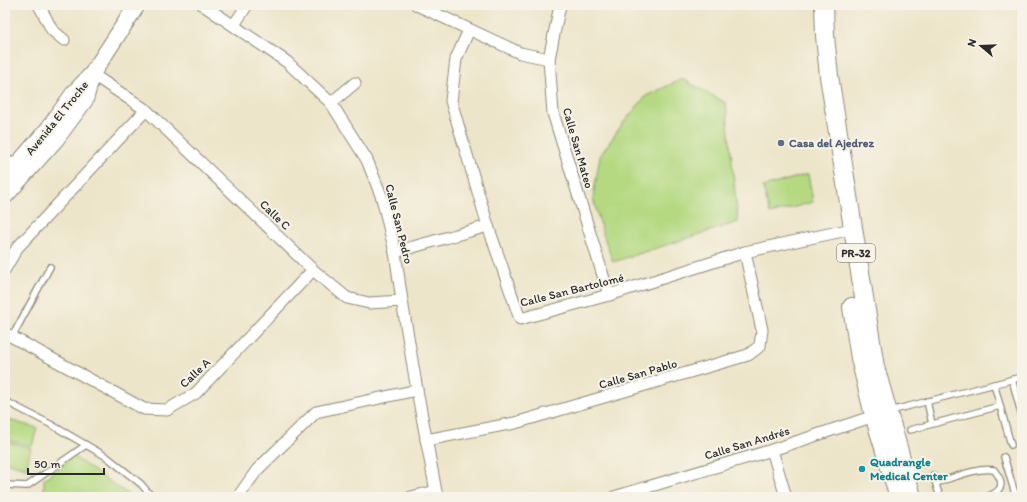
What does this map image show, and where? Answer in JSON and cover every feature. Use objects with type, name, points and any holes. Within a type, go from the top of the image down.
[{"type":"main road","name":"PR-32","points":[[819,9],[814,42],[846,231],[860,358],[912,497]]},
{"type":"main road","name":"PR-32","points":[[881,413],[899,497]]},
{"type":"street","name":"Avenida El Troche","points":[[5,196],[12,171],[56,139],[85,100],[92,74],[136,5]]},
{"type":"street","name":"Calle San Pedro","points":[[203,5],[287,62],[331,103],[367,160],[382,198],[395,252],[402,302],[436,494]]},
{"type":"street","points":[[234,25],[248,5]]},
{"type":"street","points":[[417,5],[520,53],[549,60]]},
{"type":"street","name":"Calle San Mateo","points":[[560,5],[549,60],[553,113],[609,295]]},
{"type":"street","points":[[40,6],[52,30],[64,40]]},
{"type":"street","name":"Calle San Bartolomé","points":[[469,30],[456,59],[451,101],[488,226],[520,319],[609,295],[745,252],[846,231]]},
{"type":"street","name":"Calle C","points":[[92,74],[146,110],[313,270],[347,298],[369,303],[402,302]]},
{"type":"street","points":[[331,103],[355,83]]},
{"type":"street","points":[[5,269],[17,248],[146,110]]},
{"type":"street","points":[[395,252],[488,226]]},
{"type":"street","name":"Calle San Pablo","points":[[426,440],[515,423],[748,355],[760,346],[762,330],[745,252]]},
{"type":"street","name":"Calle A","points":[[8,335],[144,409],[166,410],[196,393],[313,270]]},
{"type":"street","points":[[238,497],[257,470],[316,412],[417,390]]},
{"type":"street","name":"Calle San Andrés","points":[[614,497],[772,450],[881,413]]},
{"type":"street","points":[[772,450],[786,497]]},
{"type":"street","points":[[411,497],[436,494]]},
{"type":"lane","points":[[8,335],[50,267]]},
{"type":"lane","points":[[881,413],[1022,377]]},
{"type":"lane","points":[[1012,379],[1020,398],[1022,417]]},
{"type":"lane","points":[[994,384],[1011,446]]},
{"type":"lane","points":[[927,401],[932,424]]},
{"type":"lane","points":[[5,402],[50,424],[107,457],[141,484],[152,497]]},
{"type":"lane","points":[[910,430],[1000,406]]},
{"type":"lane","points":[[6,485],[27,486],[86,445]]},
{"type":"lane","points":[[1004,458],[1016,497]]},
{"type":"lane","points":[[936,483],[978,470],[994,470],[998,474],[1001,486],[999,491],[985,497]]},
{"type":"lane","points":[[933,475],[940,497]]},
{"type":"green space","points":[[682,79],[726,103],[738,222],[613,262],[593,198],[600,156],[623,123],[646,96]]},
{"type":"green space","points":[[808,174],[813,202],[770,214],[763,187]]},
{"type":"green space","points":[[5,419],[37,428],[32,446],[5,439]]},
{"type":"green space","points":[[5,441],[31,448],[26,468],[5,462]]},
{"type":"green space","points":[[74,457],[132,497],[44,497],[44,479]]},
{"type":"place","name":"Casa del Ajedrez","points":[[781,143]]},
{"type":"place","name":"Quadrangle Medical Center","points":[[862,469]]}]
